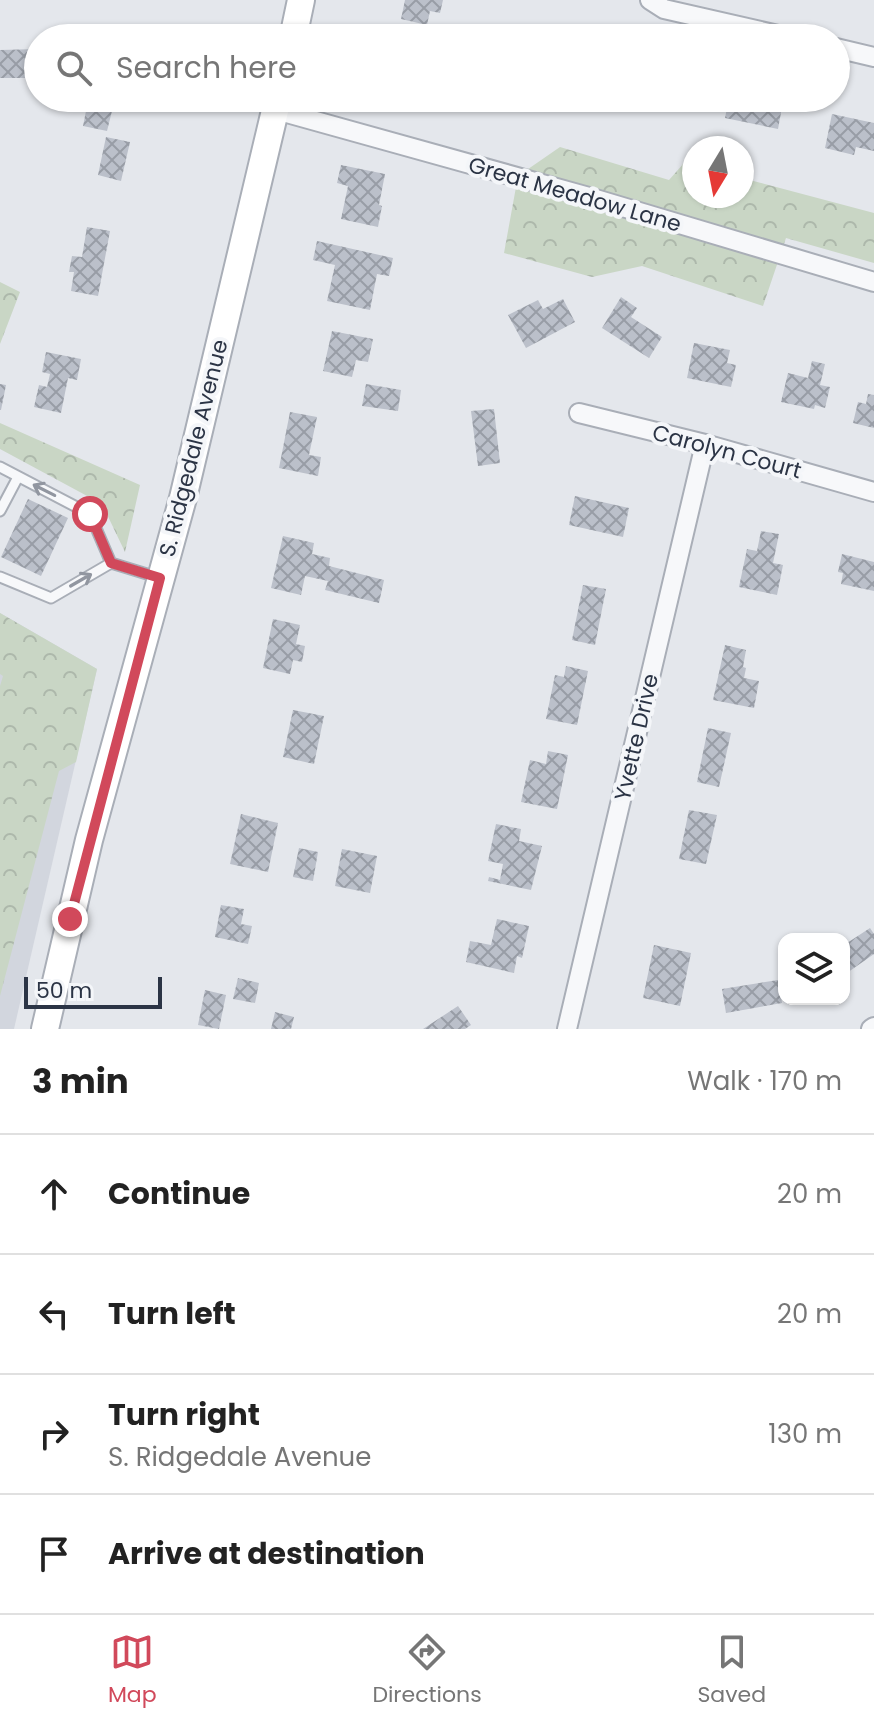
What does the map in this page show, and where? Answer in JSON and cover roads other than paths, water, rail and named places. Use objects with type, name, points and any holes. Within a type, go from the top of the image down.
[{"type":"main road","points":[[296,24],[301,0]]},
{"type":"main road","name":"S. Ridgedale Avenue","points":[[45,1029],[89,840],[183,498],[275,112]]},
{"type":"street","points":[[650,0],[664,9],[730,24]]},
{"type":"street","points":[[850,51],[874,57]]},
{"type":"street","name":"Great Meadow Lane","points":[[304,112],[874,282]]},
{"type":"street","name":"Carolyn Court","points":[[579,413],[705,444],[874,492]]},
{"type":"street","name":"Yvette Drive","points":[[567,1029],[705,444]]},
{"type":"lane","points":[[0,467],[90,514],[111,563]]},
{"type":"lane","points":[[0,511],[18,477]]},
{"type":"lane","points":[[0,577],[51,598],[111,563],[160,578]]}]
